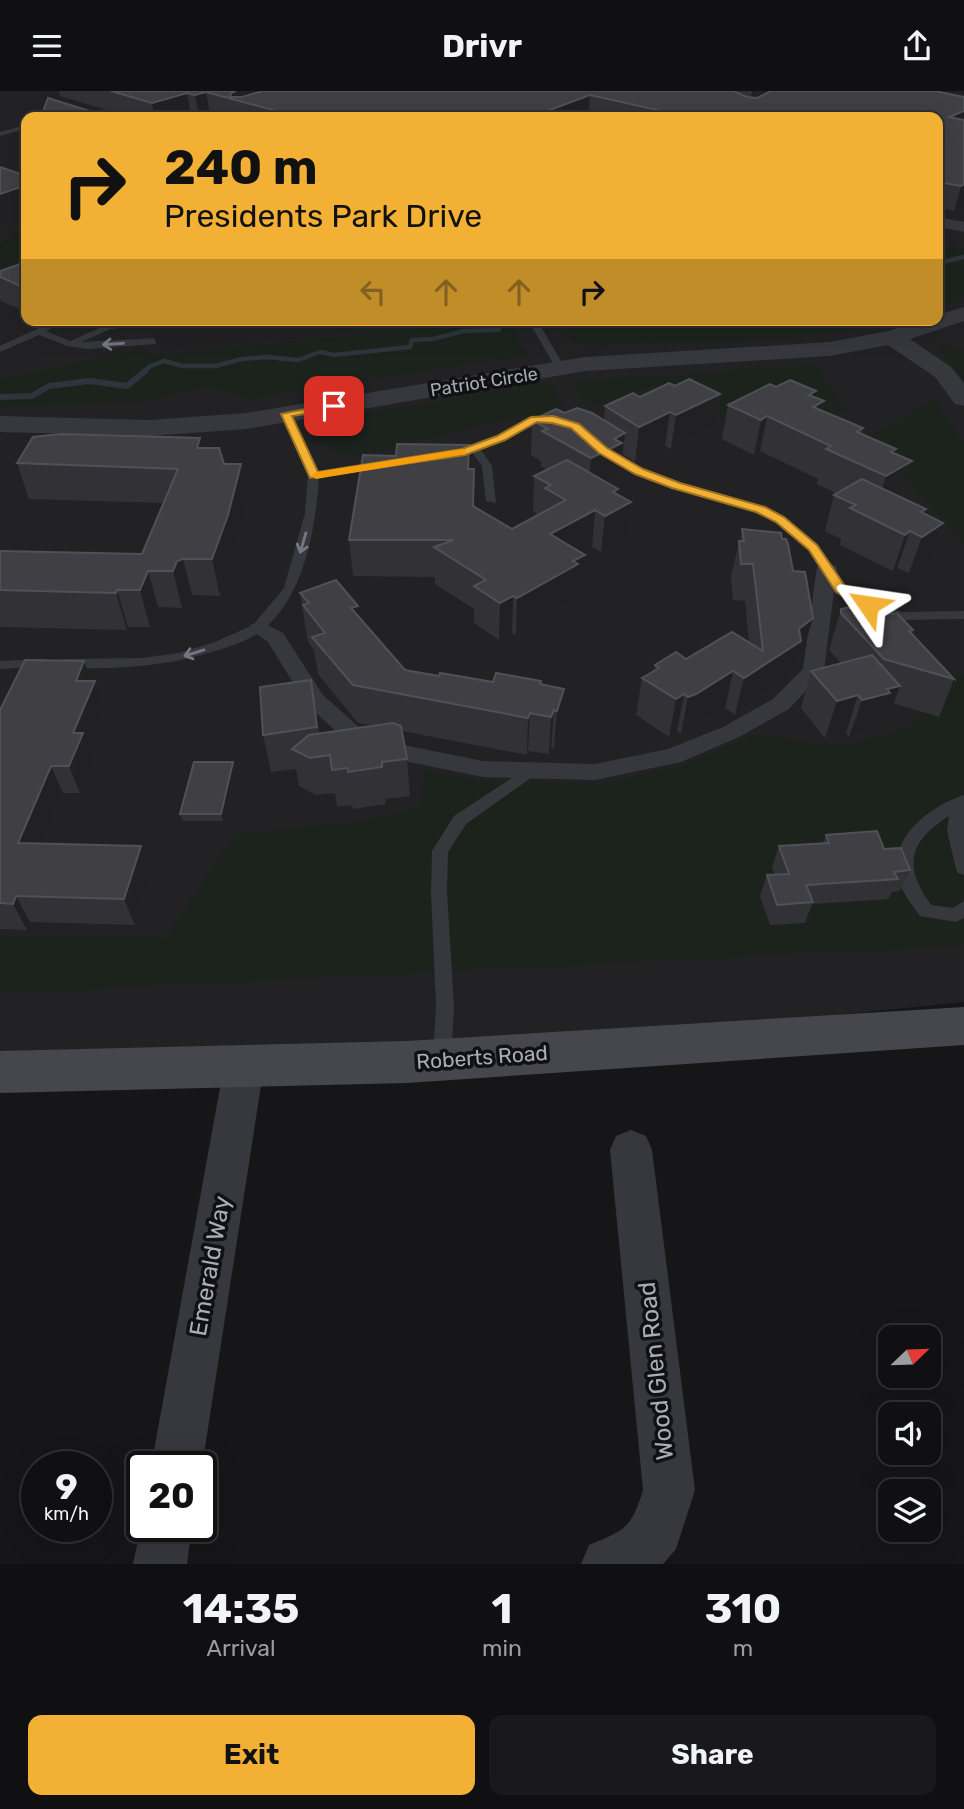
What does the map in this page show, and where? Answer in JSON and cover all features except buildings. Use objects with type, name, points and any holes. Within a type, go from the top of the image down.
[{"type":"main road","name":"Roberts Road","points":[[0,1072],[442,1059],[964,1026]]},
{"type":"street","points":[[943,223],[964,227]]},
{"type":"street","name":"Patriot Circle","points":[[943,321],[964,314]]},
{"type":"street","name":"Patriot Circle","points":[[0,424],[174,427],[286,414],[585,364],[797,353],[891,337],[926,326]]},
{"type":"street","points":[[891,337],[943,372],[964,399]]},
{"type":"street","points":[[258,628],[276,638],[315,700],[354,734],[404,753],[483,769],[595,772],[661,759],[731,732],[781,703],[813,671],[827,567]]},
{"type":"street","name":"Emerald Way","points":[[179,1451],[244,1066]]},
{"type":"street","name":"Wood Glen Road","points":[[608,1564],[636,1555],[657,1530],[669,1490],[631,1150]]},
{"type":"street","points":[[160,1564],[163,1542]]},
{"type":"lane","points":[[0,134],[21,128]]},
{"type":"lane","points":[[0,349],[49,326]]},
{"type":"lane","points":[[70,344],[117,326]]},
{"type":"lane","points":[[536,326],[560,368]]},
{"type":"lane","points":[[37,331],[70,344],[88,346],[156,341]]},
{"type":"lane","points":[[0,665],[142,662],[180,657],[220,645],[258,628],[290,589],[311,513],[314,476],[286,414]]},
{"type":"lane","points":[[439,456],[501,438],[535,419],[553,419],[568,424]]},
{"type":"lane","points":[[594,442],[639,471],[770,514],[798,532],[827,567],[840,589],[868,605],[901,616],[964,615]]},
{"type":"lane","points":[[474,448],[487,466],[492,501]]},
{"type":"lane","points":[[314,476],[400,462]]},
{"type":"lane","points":[[442,1059],[445,1006],[439,892],[440,851],[460,820],[530,771]]},
{"type":"lane","points":[[961,803],[955,830],[964,869]]},
{"type":"lane","points":[[961,803],[917,830],[904,866],[906,880],[926,911],[956,915],[964,908]]},
{"type":"shaded area","points":[[0,91],[964,91],[964,1002],[570,1042],[0,1053]]},
{"type":"shaded area","points":[[21,231],[21,272],[0,278],[0,245],[12,234]]},
{"type":"shaded area","points":[[943,244],[964,249],[964,298],[943,305]]},
{"type":"shaded area","points":[[509,326],[530,355],[249,399],[207,387],[142,403],[0,406],[0,379],[143,348],[155,355],[434,327]]},
{"type":"shaded area","points":[[561,326],[861,326],[814,335],[585,346],[571,341]]},
{"type":"shaded area","points":[[937,348],[964,349],[964,382]]},
{"type":"shaded area","points":[[816,365],[848,412],[800,410],[775,403],[722,418],[652,387],[590,407],[568,382]]},
{"type":"shaded area","points":[[548,382],[565,405],[561,415],[525,416],[357,456],[330,450],[319,429],[327,420]]},
{"type":"shaded area","points":[[934,398],[964,444],[964,543],[868,439]]},
{"type":"shaded area","points":[[922,673],[964,675],[964,946],[0,994],[0,937],[166,937],[237,833],[345,824],[423,807],[424,770],[482,781],[601,784],[684,765],[757,734],[823,744],[855,743],[908,727],[925,708]]},
{"type":"waterway","points":[[943,262],[963,257]]},
{"type":"waterway","points":[[145,371],[164,361],[183,366],[215,366],[242,359],[266,357],[298,360],[320,352],[334,355],[410,347],[412,340],[433,339],[464,331],[499,330]]},
{"type":"waterway","points":[[0,397],[32,396],[49,386],[89,381],[127,386],[145,371]]},
{"type":"slow traffic","points":[[316,476],[462,452]]},
{"type":"route","points":[[334,406],[286,414],[314,476],[465,452],[501,438],[535,419],[553,419],[575,426],[603,451],[639,471],[676,485],[761,509],[780,520],[798,532],[813,547],[840,589],[868,605]]}]
